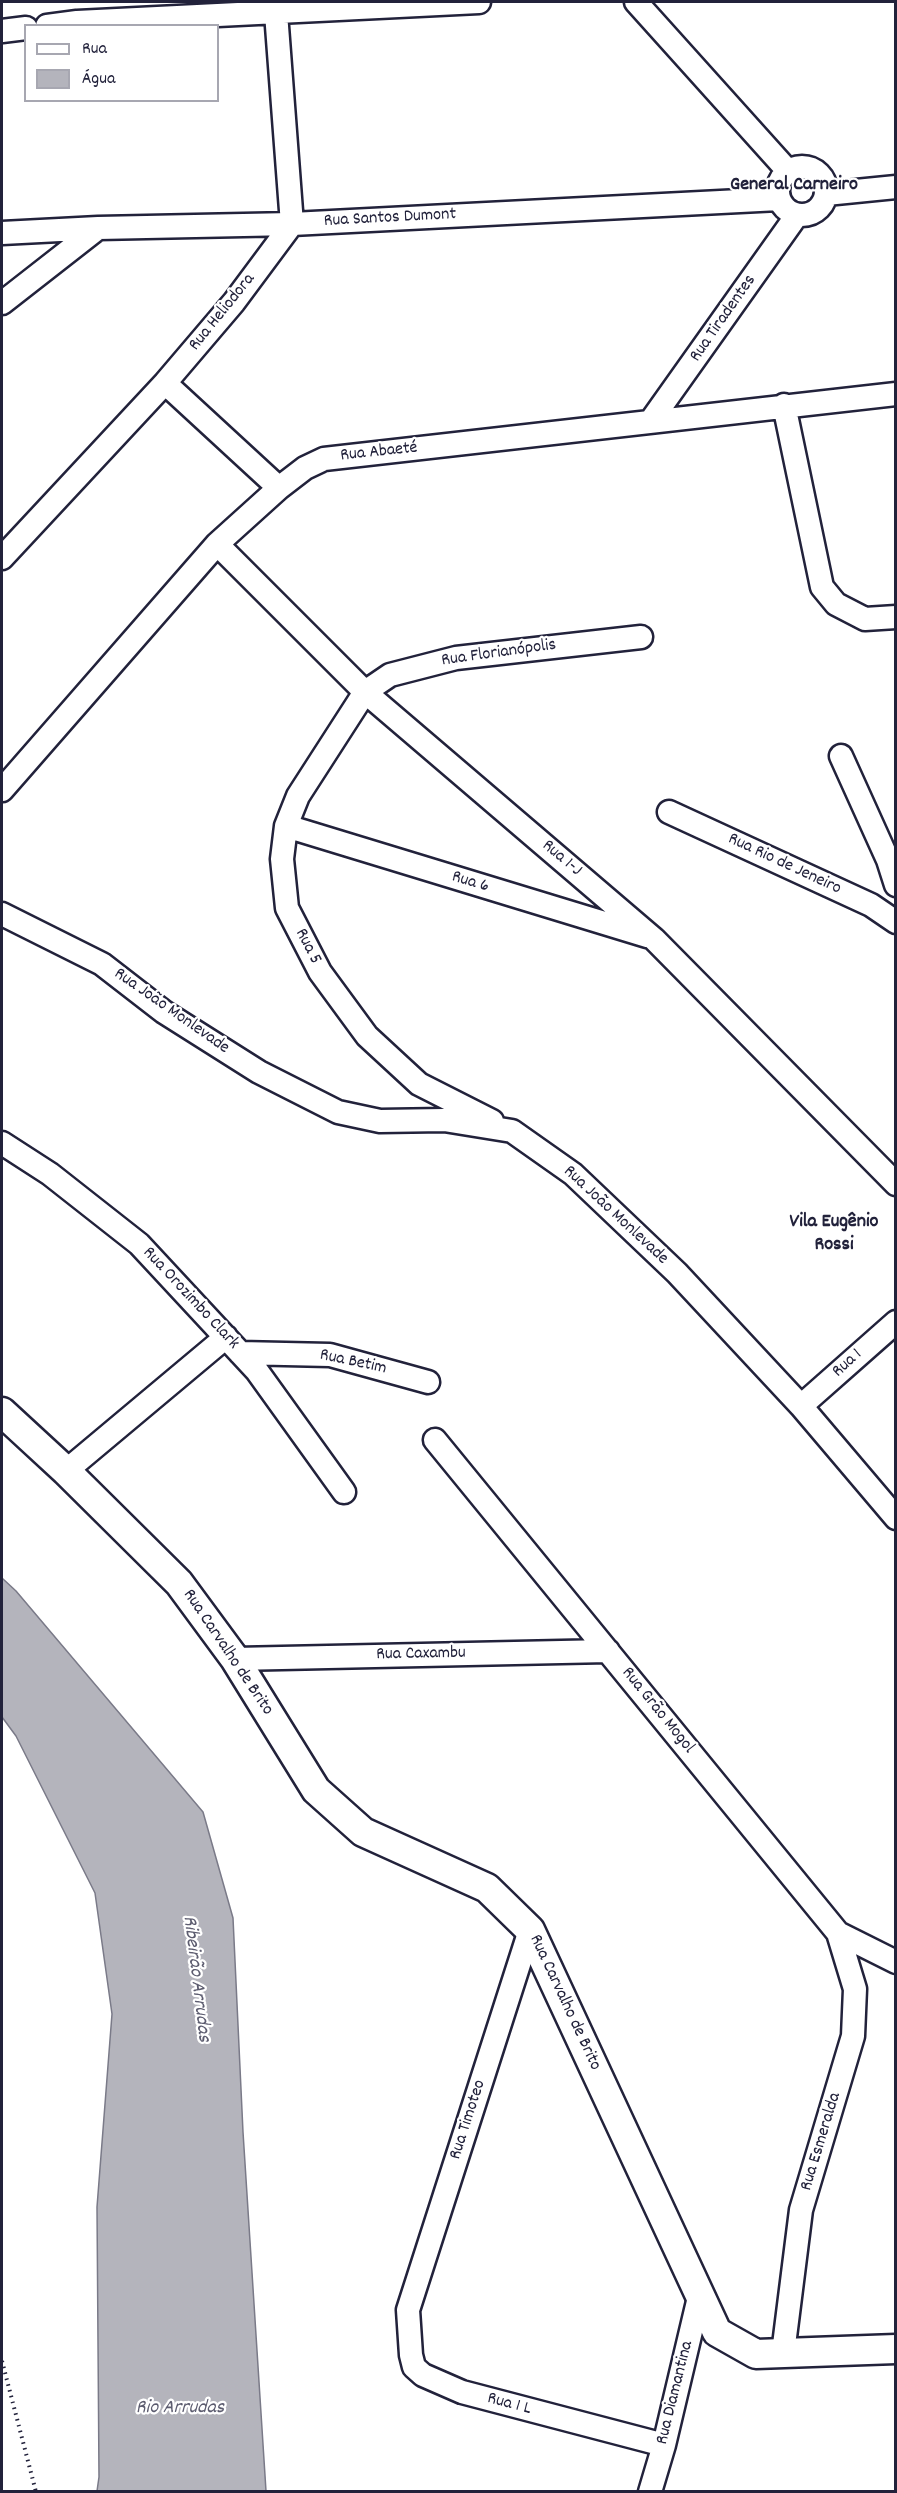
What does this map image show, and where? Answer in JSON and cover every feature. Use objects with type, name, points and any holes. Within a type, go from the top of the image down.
[{"type":"street","points":[[51,24],[76,12],[276,13],[479,2]]},
{"type":"street","points":[[636,2],[788,171]]},
{"type":"street","points":[[276,13],[292,224]]},
{"type":"street","points":[[2,31],[24,28]]},
{"type":"street","points":[[803,167],[818,173],[826,186],[826,194],[819,208],[813,213],[797,215],[786,210],[778,199],[778,184],[788,171],[803,167]]},
{"type":"street","points":[[826,194],[896,187]]},
{"type":"street","name":"Rua Santos Dumont","points":[[2,233],[98,228],[292,224],[778,199]]},
{"type":"street","name":"Rua Tiradentes","points":[[650,422],[797,215]]},
{"type":"street","name":"Rua Heliodora","points":[[6,549],[165,383],[234,302],[292,224]]},
{"type":"street","points":[[2,303],[98,228]]},
{"type":"street","points":[[165,383],[279,488]]},
{"type":"street","name":"Rua Abaeté","points":[[2,790],[217,544],[279,488],[305,468],[324,459],[896,394]]},
{"type":"street","points":[[784,405],[822,587],[836,604],[865,619],[896,617]]},
{"type":"street","name":"Rua 1-J","points":[[217,544],[365,693],[654,939],[896,1184]]},
{"type":"street","name":"Rua Florianópolis","points":[[365,693],[390,675],[456,658],[641,637]]},
{"type":"street","name":"Rua 5","points":[[365,693],[298,796],[286,826],[282,859],[287,908],[320,972],[367,1036],[419,1084],[512,1131]]},
{"type":"street","points":[[841,756],[888,860],[896,885]]},
{"type":"street","name":"Rua Rio de Jeneiro","points":[[669,812],[871,905],[896,922]]},
{"type":"street","name":"Rua 6","points":[[286,826],[654,939]]},
{"type":"street","name":"Rua João Monlevade","points":[[2,914],[102,964],[164,1012],[259,1072],[338,1112],[380,1121],[444,1120],[512,1131],[582,1182],[676,1273],[801,1406],[896,1518]]},
{"type":"street","name":"Rua Orozimbo Clark","points":[[2,1143],[50,1174],[139,1244],[257,1371],[344,1492]]},
{"type":"street","name":"Rua 1","points":[[801,1406],[896,1322]]},
{"type":"street","points":[[66,1471],[233,1345]]},
{"type":"street","name":"Rua Betim","points":[[233,1345],[330,1355],[428,1382]]},
{"type":"street","name":"Rua Carvalho de Brito","points":[[2,1412],[66,1471],[179,1583],[235,1659],[316,1790],[363,1832],[487,1888],[530,1930],[717,2332],[756,2354],[896,2349]]},
{"type":"street","name":"Rua Grão Mogol","points":[[435,1440],[838,1933],[896,1962]]},
{"type":"street","name":"Rua Caxambu","points":[[235,1659],[608,1652]]},
{"type":"street","name":"Rua Timoteo","points":[[408,2310],[530,1930]]},
{"type":"street","name":"Rua Esmeralda","points":[[783,2353],[801,2210],[853,2036],[855,1989],[838,1933]]},
{"type":"street","name":"Rua Diamantina","points":[[650,2492],[664,2445],[700,2293]]},
{"type":"street","name":"Rua 1 L","points":[[408,2310],[407,2325],[414,2367],[436,2382],[527,2410],[664,2445]]},
{"type":"path","points":[[2,2361],[36,2492]]},
{"type":"water","name":"Rio Arrudas","points":[[2,1578],[16,1591],[203,1812],[233,1918],[243,2132],[266,2491],[97,2491],[99,2477],[97,2207],[112,2014],[95,1893],[16,1736],[2,1717]]},
{"type":"district","name":"General Carneiro","points":[[794,186]]},
{"type":"district","name":"Vila Eugênio Rossi","points":[[834,1234]]},
{"type":"water label","name":"Ribeirão Arrudas","points":[[195,1979]]}]
